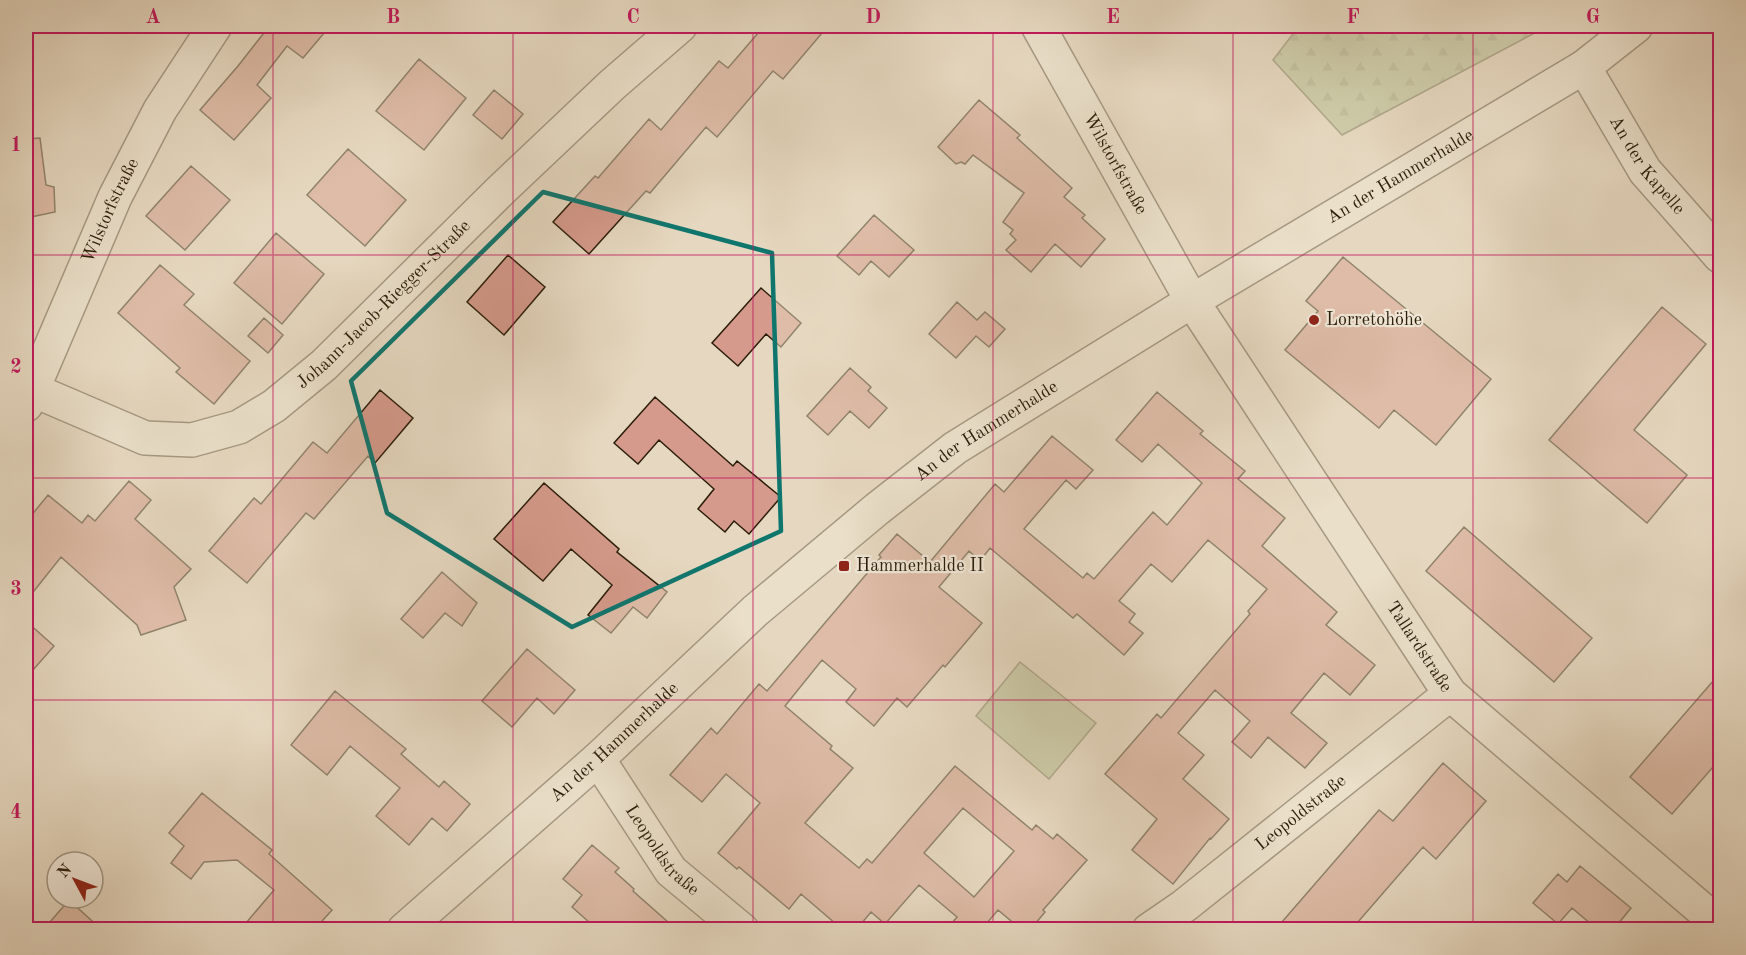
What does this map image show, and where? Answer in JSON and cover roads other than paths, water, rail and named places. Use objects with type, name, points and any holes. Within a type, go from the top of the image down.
[{"type":"street","name":"Wilstorfstraße","points":[[29,398],[115,197],[160,110],[215,26]]},
{"type":"street","name":"Johann-Jacob-Riegger-Straße","points":[[29,398],[145,438],[192,440],[239,427],[274,406],[324,364],[500,191],[612,85],[680,26]]},
{"type":"street","name":"Wilstorfstraße","points":[[1038,26],[1192,301]]},
{"type":"street","name":"An der Hammerhalde","points":[[404,930],[598,759],[755,612],[877,509],[955,448],[1192,301],[1584,66],[1636,26]]},
{"type":"street","name":"An der Kapelle","points":[[1584,66],[1645,171],[1720,256]]},
{"type":"street","name":"Tallardstraße","points":[[1192,301],[1450,694],[1720,925]]},
{"type":"street","name":"Leopoldstraße","points":[[1149,930],[1184,906],[1450,694]]},
{"type":"street","name":"Leopoldstraße","points":[[598,759],[671,871],[742,930]]},
{"type":"place","name":"Lorretohöhe","points":[[1314,320]]},
{"type":"place","name":"Hammerhalde II","points":[[844,566]]}]
